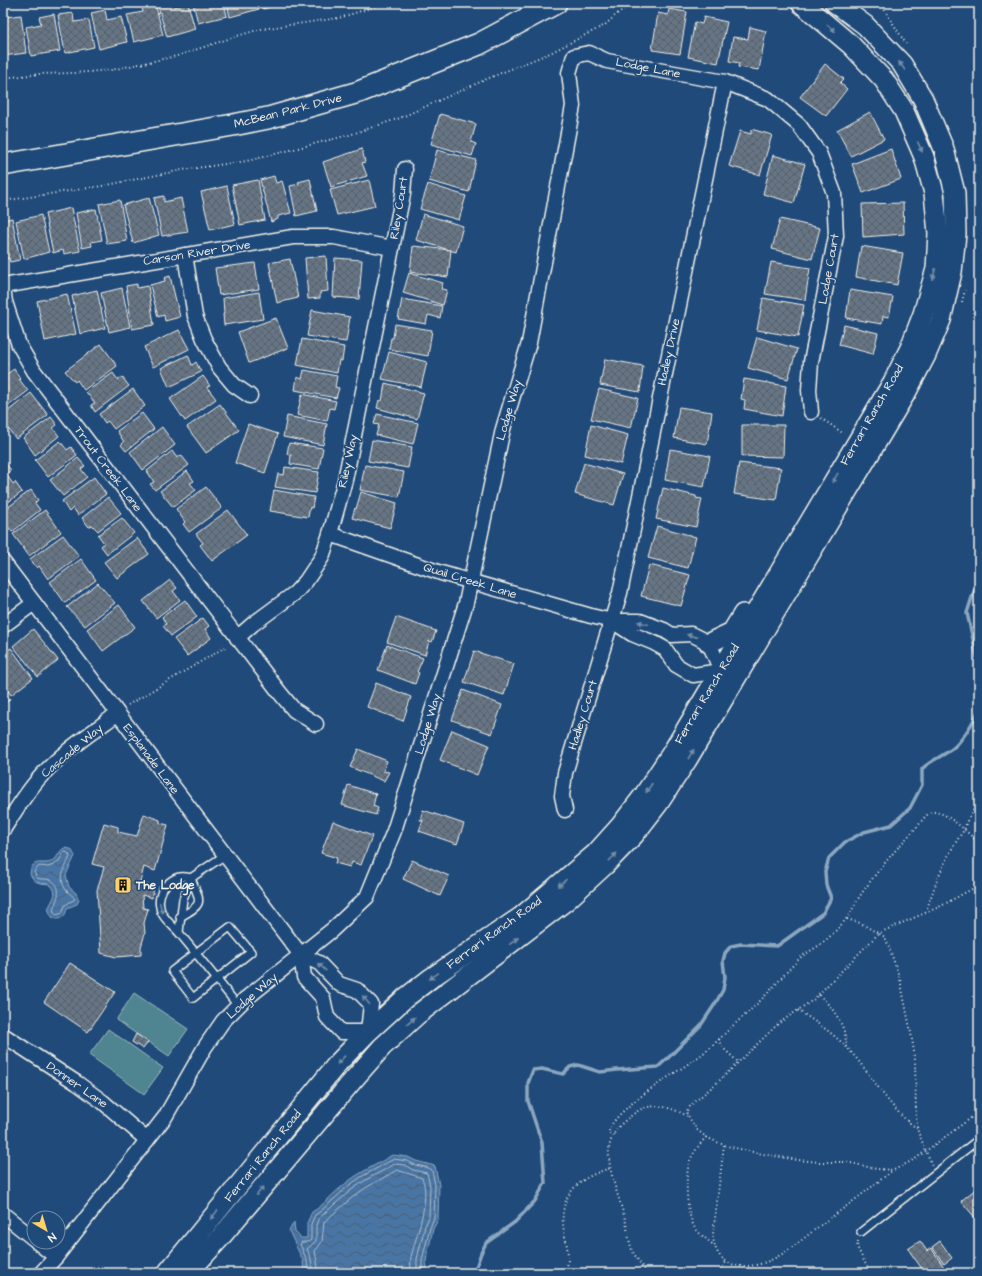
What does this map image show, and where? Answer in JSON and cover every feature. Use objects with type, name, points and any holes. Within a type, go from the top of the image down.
[{"type":"main road","name":"McBean Park Drive","points":[[3,165],[233,125],[314,106],[359,92],[479,44],[556,3]]},
{"type":"main road","name":"Ferrari Ranch Road","points":[[188,1273],[220,1238],[382,1047],[417,1015],[567,900],[634,836],[673,782],[728,674],[814,514],[893,382],[910,348],[923,314],[936,269],[938,233],[934,193],[924,157],[904,111],[884,80],[850,45],[801,3]]},
{"type":"main road","name":"Ferrari Ranch Road","points":[[167,1273],[338,1063],[368,1032],[404,999],[431,978],[522,916],[595,854],[621,825],[644,795],[673,751],[728,674],[907,391],[926,355],[940,320],[952,272],[956,234],[954,193],[944,149],[926,106],[902,64],[865,26],[835,3]]},
{"type":"main road","points":[[709,643],[732,632],[770,570],[814,514]]},
{"type":"main road","points":[[368,1032],[382,1047]]},
{"type":"main road","points":[[184,1273],[183,1266],[192,1242]]},
{"type":"street","name":"Lodge Lane","points":[[574,56],[589,52],[607,60],[725,82]]},
{"type":"street","name":"Lodge Way","points":[[41,1273],[56,1257],[165,1117],[223,1021],[238,1006],[332,930],[367,897],[394,831],[466,603],[503,429],[530,336],[573,106],[569,73],[574,56]]},
{"type":"street","name":"Lodge Court","points":[[725,82],[768,99],[798,125],[819,153],[834,192],[836,236],[811,362],[808,390],[812,412]]},
{"type":"street","name":"Hadley Drive","points":[[612,621],[620,593],[725,82]]},
{"type":"street","name":"Riley Court","points":[[392,248],[403,194],[405,169]]},
{"type":"street","name":"Carson River Drive","points":[[3,286],[293,237],[334,237],[392,248]]},
{"type":"street","name":"Riley Way","points":[[237,638],[253,624],[295,593],[306,582],[322,557],[345,480],[392,248]]},
{"type":"street","points":[[186,255],[195,316],[204,339],[219,367],[234,385],[250,396]]},
{"type":"street","name":"Trout Creek Lane","points":[[3,286],[5,302],[19,345],[34,372],[280,693],[294,710],[316,724]]},
{"type":"street","name":"Quail Creek Lane","points":[[330,534],[470,582],[612,621]]},
{"type":"street","name":"Esplanade Lane","points":[[3,562],[301,955],[319,963],[339,984],[357,990],[371,1004],[368,1032]]},
{"type":"street","points":[[3,626],[34,603]]},
{"type":"street","points":[[612,621],[640,621],[672,634],[692,634],[709,643],[728,674],[693,675],[676,665],[665,649],[632,634],[612,621]]},
{"type":"street","name":"Hadley Court","points":[[565,810],[562,796],[565,773],[612,621]]},
{"type":"street","points":[[665,649],[672,634]]},
{"type":"street","name":"Cascade Way","points":[[3,830],[20,802],[41,775],[62,756],[117,714]]},
{"type":"street","name":"Esplanade Lane","points":[[301,955],[304,978],[323,998]]},
{"type":"street","points":[[339,984],[323,998],[327,1017],[341,1032],[368,1032]]},
{"type":"street","name":"Donner Lane","points":[[3,1035],[77,1083],[103,1102],[147,1140]]},
{"type":"street","points":[[3,1214],[26,1233]]},
{"type":"street","points":[[47,1250],[56,1257]]},
{"type":"lane","points":[[179,932],[183,899],[191,878],[225,855]]},
{"type":"lane","points":[[191,878],[182,876],[172,880],[164,887],[160,898],[160,908],[165,917],[179,932],[238,1006]]},
{"type":"lane","points":[[180,917],[196,907],[199,902],[200,897],[191,878]]},
{"type":"lane","points":[[230,927],[251,952],[216,979],[193,998],[172,971],[230,927]]},
{"type":"lane","points":[[860,1232],[979,1139]]},
{"type":"path","points":[[3,78],[39,74],[75,74],[111,70],[177,56],[261,29],[339,18],[386,3]]},
{"type":"path","points":[[3,201],[102,186],[182,170],[247,161],[349,135],[400,118],[489,78],[550,53],[605,25],[632,3]]},
{"type":"path","points":[[812,412],[857,442]]},
{"type":"path","points":[[117,714],[134,701],[221,650],[237,638]]},
{"type":"path","points":[[926,913],[934,887],[947,855],[964,829],[970,814],[979,802]]},
{"type":"path","points":[[614,1135],[609,1134],[610,1126],[624,1110],[657,1084],[701,1055],[762,999],[799,959],[818,946],[847,919],[870,882],[904,840],[918,826],[922,819],[931,812],[936,811],[964,829],[979,844]]},
{"type":"path","points":[[894,1170],[847,1162],[798,1160],[757,1153],[724,1145],[706,1137],[696,1129],[686,1112],[691,1105],[719,1081],[774,1027],[819,995],[879,933],[926,913],[979,885]]},
{"type":"path","points":[[847,919],[860,923],[879,933],[885,937],[889,947],[900,979],[908,1019],[914,1058],[917,1128],[936,1173]]},
{"type":"path","points":[[819,995],[834,1012],[841,1023],[846,1038],[846,1047]]},
{"type":"path","points":[[798,1010],[827,1030],[846,1047],[899,1112],[910,1124],[917,1128]]},
{"type":"path","points":[[719,1038],[724,1049],[738,1062]]},
{"type":"path","points":[[647,1273],[631,1248],[627,1224],[611,1168],[610,1148],[614,1135],[621,1123],[637,1111],[647,1107],[658,1106],[678,1111],[688,1117]]},
{"type":"path","points":[[724,1145],[713,1234],[714,1246],[720,1258],[726,1262],[738,1266],[758,1265],[782,1254],[894,1170],[908,1164],[926,1152],[979,1112]]},
{"type":"path","points":[[706,1137],[690,1162],[687,1206],[694,1226],[702,1236],[714,1246]]},
{"type":"path","points":[[566,1273],[568,1259],[563,1222],[565,1201],[585,1178],[611,1168]]},
{"type":"path","points":[[860,1232],[857,1247],[870,1273]]},
{"type":"path","points":[[718,1273],[726,1262]]},
{"type":"green space","points":[[134,993],[188,1029],[169,1056],[116,1020]]},
{"type":"green space","points":[[108,1029],[163,1068],[144,1094],[89,1055]]},
{"type":"water","points":[[64,848],[71,849],[75,856],[66,875],[69,887],[76,893],[79,900],[77,904],[67,908],[65,915],[56,919],[52,917],[48,909],[55,893],[54,890],[49,884],[36,881],[30,874],[33,865],[36,863],[50,862],[55,859]]},
{"type":"water","points":[[392,1155],[408,1157],[416,1161],[435,1166],[439,1185],[438,1220],[433,1229],[426,1261],[427,1269],[425,1273],[304,1273],[303,1261],[289,1231],[294,1222],[295,1232],[301,1238],[307,1238],[307,1223],[312,1212],[321,1206],[350,1180]]},
{"type":"building","points":[[141,3],[155,3],[163,35],[134,42],[127,15],[143,12]]},
{"type":"building","points":[[157,3],[173,3],[174,7],[188,4],[195,29],[167,37]]},
{"type":"building","points":[[193,3],[224,3],[227,16],[198,23]]},
{"type":"building","points":[[227,3],[258,3],[259,9],[230,17]]},
{"type":"building","points":[[261,3],[284,3],[263,9]]},
{"type":"building","points":[[669,9],[687,12],[680,54],[652,50],[658,13],[668,15]]},
{"type":"building","points":[[105,10],[107,20],[121,17],[127,42],[99,49],[91,13]]},
{"type":"building","points":[[73,13],[74,22],[89,20],[94,47],[65,53],[58,15]]},
{"type":"building","points":[[54,14],[60,51],[31,56],[26,27],[41,24],[39,17]]},
{"type":"building","points":[[21,15],[26,53],[3,56],[3,19],[6,17]]},
{"type":"building","points":[[704,17],[727,22],[718,63],[688,57],[695,22],[702,24]]},
{"type":"building","points":[[750,27],[766,31],[759,70],[738,67],[739,63],[729,61],[733,37],[748,39]]},
{"type":"building","points":[[825,64],[844,79],[840,83],[847,89],[826,116],[800,97]]},
{"type":"building","points":[[870,112],[884,139],[851,156],[837,130]]},
{"type":"building","points":[[440,114],[476,124],[471,142],[476,144],[472,156],[431,144]]},
{"type":"building","points":[[751,129],[772,135],[760,175],[729,166],[740,131],[751,134]]},
{"type":"building","points":[[362,149],[365,162],[362,163],[367,176],[331,187],[323,162]]},
{"type":"building","points":[[891,149],[901,179],[863,193],[852,164]]},
{"type":"building","points":[[437,150],[476,160],[469,192],[429,181]]},
{"type":"building","points":[[773,155],[805,164],[794,203],[763,194]]},
{"type":"building","points":[[274,176],[276,183],[282,181],[291,213],[278,216],[278,219],[271,222],[260,180]]},
{"type":"building","points":[[310,179],[317,211],[296,216],[290,186]]},
{"type":"building","points":[[258,180],[265,220],[240,225],[232,185]]},
{"type":"building","points":[[369,180],[375,206],[337,215],[330,190]]},
{"type":"building","points":[[428,184],[466,196],[459,220],[420,209]]},
{"type":"building","points":[[227,186],[235,224],[210,230],[201,192]]},
{"type":"building","points":[[164,196],[164,202],[181,198],[188,232],[162,236],[154,198]]},
{"type":"building","points":[[149,198],[159,235],[133,243],[123,205]]},
{"type":"building","points":[[120,200],[127,241],[107,244],[99,204]]},
{"type":"building","points":[[903,203],[904,234],[863,237],[862,204]]},
{"type":"building","points":[[71,208],[80,251],[64,254],[63,250],[53,253],[45,214]]},
{"type":"building","points":[[96,209],[102,240],[91,242],[92,246],[82,248],[76,213]]},
{"type":"building","points":[[423,214],[463,226],[456,252],[416,240]]},
{"type":"building","points":[[41,215],[49,252],[24,259],[16,221]]},
{"type":"building","points":[[12,218],[20,260],[10,262],[9,258],[3,259],[3,220]]},
{"type":"building","points":[[780,219],[820,228],[812,259],[772,249]]},
{"type":"building","points":[[413,246],[451,250],[448,277],[410,272]]},
{"type":"building","points":[[861,246],[903,253],[897,285],[856,277]]},
{"type":"building","points":[[326,256],[328,291],[320,292],[320,298],[308,299],[305,258]]},
{"type":"building","points":[[335,258],[362,260],[359,299],[333,297]]},
{"type":"building","points":[[290,259],[298,298],[277,303],[269,263]]},
{"type":"building","points":[[771,262],[810,268],[805,300],[765,294]]},
{"type":"building","points":[[255,263],[259,289],[219,295],[215,268]]},
{"type":"building","points":[[409,273],[443,283],[441,289],[447,290],[443,305],[403,293]]},
{"type":"building","points":[[170,276],[180,317],[165,321],[164,315],[158,317],[150,285],[165,281],[164,278]]},
{"type":"building","points":[[137,284],[137,288],[148,286],[154,325],[132,329],[126,286]]},
{"type":"building","points":[[122,288],[130,327],[109,332],[101,293]]},
{"type":"building","points":[[97,290],[105,328],[80,334],[72,296]]},
{"type":"building","points":[[850,290],[893,297],[889,317],[883,316],[882,324],[846,318]]},
{"type":"building","points":[[259,292],[263,319],[224,325],[223,298]]},
{"type":"building","points":[[67,294],[76,334],[45,341],[37,301]]},
{"type":"building","points":[[763,298],[804,305],[798,337],[757,330]]},
{"type":"building","points":[[402,299],[442,306],[440,318],[428,315],[426,324],[398,319]]},
{"type":"building","points":[[312,310],[350,317],[346,342],[307,336]]},
{"type":"building","points":[[276,318],[288,348],[249,363],[238,332]]},
{"type":"building","points":[[395,324],[432,330],[428,356],[389,349],[391,338],[393,338]]},
{"type":"building","points":[[844,325],[878,333],[873,354],[839,345]]},
{"type":"building","points":[[179,330],[189,349],[153,367],[144,347]]},
{"type":"building","points":[[757,337],[797,349],[788,379],[748,368]]},
{"type":"building","points":[[302,339],[344,347],[342,361],[339,360],[337,373],[297,365]]},
{"type":"building","points":[[101,344],[117,366],[84,390],[77,380],[75,382],[65,371]]},
{"type":"building","points":[[389,352],[427,362],[421,387],[382,379]]},
{"type":"building","points":[[3,355],[7,364],[3,366]]},
{"type":"building","points":[[188,355],[192,365],[196,362],[201,372],[169,387],[161,368]]},
{"type":"building","points":[[605,359],[643,366],[640,392],[600,385]]},
{"type":"building","points":[[14,369],[28,391],[3,410],[3,377]]},
{"type":"building","points":[[304,370],[337,376],[335,387],[339,388],[336,398],[295,390],[297,377],[302,379]]},
{"type":"building","points":[[113,373],[118,380],[122,377],[129,386],[95,412],[91,405],[95,403],[86,392]]},
{"type":"building","points":[[203,376],[210,386],[207,387],[216,399],[185,421],[170,399]]},
{"type":"building","points":[[744,379],[786,386],[782,416],[744,409],[745,400],[741,399]]},
{"type":"building","points":[[385,383],[424,393],[417,419],[377,408],[379,400],[382,401]]},
{"type":"building","points":[[133,389],[145,406],[114,429],[108,421],[105,423],[99,414]]},
{"type":"building","points":[[599,389],[638,398],[631,428],[591,419]]},
{"type":"building","points":[[31,393],[48,415],[16,439],[3,422],[3,415]]},
{"type":"building","points":[[302,394],[336,401],[334,409],[330,408],[327,421],[297,415]]},
{"type":"building","points":[[220,404],[239,430],[206,453],[187,427]]},
{"type":"building","points":[[679,407],[712,412],[707,444],[674,438]]},
{"type":"building","points":[[142,413],[154,429],[126,451],[121,445],[124,442],[117,431]]},
{"type":"building","points":[[377,414],[418,423],[413,444],[376,435],[379,425],[374,424]]},
{"type":"building","points":[[287,416],[327,424],[323,445],[283,437]]},
{"type":"building","points":[[51,417],[57,425],[53,428],[59,436],[35,455],[23,438]]},
{"type":"building","points":[[248,424],[278,434],[265,473],[235,463]]},
{"type":"building","points":[[591,425],[628,435],[621,464],[585,455]]},
{"type":"building","points":[[742,425],[784,425],[783,457],[742,456]]},
{"type":"building","points":[[162,427],[175,445],[143,470],[130,452]]},
{"type":"building","points":[[372,440],[412,447],[408,468],[368,461]]},
{"type":"building","points":[[60,441],[67,450],[71,447],[77,455],[48,477],[35,460]]},
{"type":"building","points":[[289,443],[323,448],[319,469],[290,464],[291,455],[287,454]]},
{"type":"building","points":[[670,449],[710,456],[704,487],[665,480]]},
{"type":"building","points":[[172,451],[177,458],[181,455],[189,465],[155,490],[150,484],[154,482],[147,471]]},
{"type":"building","points":[[78,458],[85,466],[81,469],[87,477],[63,496],[50,480]]},
{"type":"building","points":[[3,461],[11,470],[3,477]]},
{"type":"building","points":[[584,463],[623,474],[614,505],[575,494]]},
{"type":"building","points":[[739,463],[781,468],[776,500],[734,494]]},
{"type":"building","points":[[365,465],[404,472],[399,497],[360,490]]},
{"type":"building","points":[[285,467],[319,472],[315,493],[275,487],[278,474],[284,475]]},
{"type":"building","points":[[187,471],[194,481],[190,483],[196,490],[173,507],[160,491]]},
{"type":"building","points":[[8,477],[13,484],[15,482],[22,492],[3,506],[3,480]]},
{"type":"building","points":[[94,477],[106,494],[78,515],[73,508],[69,512],[62,501]]},
{"type":"building","points":[[206,487],[222,508],[189,532],[183,524],[185,522],[176,509]]},
{"type":"building","points":[[663,488],[696,496],[696,498],[702,499],[696,527],[656,519]]},
{"type":"building","points":[[31,490],[38,500],[35,503],[40,510],[12,532],[3,520],[3,511]]},
{"type":"building","points":[[274,490],[314,497],[312,508],[310,507],[308,517],[270,511]]},
{"type":"building","points":[[361,492],[397,503],[390,528],[352,518]]},
{"type":"building","points":[[108,497],[121,513],[98,531],[92,525],[89,527],[82,518]]},
{"type":"building","points":[[45,510],[61,532],[29,556],[13,534]]},
{"type":"building","points":[[228,510],[247,535],[212,561],[200,545],[203,543],[196,534]]},
{"type":"building","points":[[122,518],[134,533],[107,554],[101,546],[104,543],[98,535]]},
{"type":"building","points":[[657,526],[696,537],[688,568],[648,558]]},
{"type":"building","points":[[63,535],[79,556],[48,579],[39,566],[37,568],[30,559]]},
{"type":"building","points":[[137,538],[149,554],[117,578],[104,562]]},
{"type":"building","points":[[81,559],[96,580],[65,603],[50,582]]},
{"type":"building","points":[[649,565],[690,575],[681,606],[641,596]]},
{"type":"building","points":[[170,580],[177,588],[173,591],[180,600],[156,618],[143,601]]},
{"type":"building","points":[[98,583],[115,603],[85,626],[67,607]]},
{"type":"building","points":[[3,590],[7,596],[3,599]]},
{"type":"building","points":[[185,600],[197,617],[171,636],[163,626],[166,624],[162,617]]},
{"type":"building","points":[[119,605],[135,627],[103,651],[87,629]]},
{"type":"building","points":[[396,617],[436,631],[432,642],[429,641],[425,655],[387,642]]},
{"type":"building","points":[[203,618],[209,626],[205,629],[211,638],[187,656],[174,639]]},
{"type":"building","points":[[33,629],[58,660],[38,677],[13,646]]},
{"type":"building","points":[[387,645],[423,658],[417,672],[419,673],[415,684],[378,670]]},
{"type":"building","points":[[11,648],[33,678],[11,695],[3,684],[3,653]]},
{"type":"building","points":[[474,651],[514,664],[504,695],[464,682]]},
{"type":"building","points":[[376,683],[411,697],[403,721],[367,707]]},
{"type":"building","points":[[463,690],[502,705],[492,734],[452,720]]},
{"type":"building","points":[[3,691],[10,699],[3,705]]},
{"type":"building","points":[[452,730],[489,745],[477,775],[440,760]]},
{"type":"building","points":[[358,749],[387,761],[383,771],[389,772],[384,781],[350,767]]},
{"type":"building","points":[[348,785],[376,794],[373,806],[378,808],[376,815],[342,805]]},
{"type":"building","points":[[423,810],[464,824],[457,844],[419,831],[423,820],[420,820]]},
{"type":"building","name":"The Lodge","points":[[144,814],[160,820],[160,823],[168,825],[155,871],[144,867],[140,882],[154,887],[152,898],[142,895],[143,908],[148,909],[144,923],[145,933],[141,947],[141,955],[116,957],[101,953],[97,890],[104,867],[92,864],[104,823],[118,827],[118,832],[137,836]]},
{"type":"building","points":[[333,821],[372,836],[361,865],[352,862],[350,867],[335,863],[337,858],[321,853]]},
{"type":"building","points":[[412,860],[449,876],[440,896],[403,879]]},
{"type":"building","points":[[70,963],[115,992],[88,1032],[44,1002]]},
{"type":"building","points":[[136,1034],[148,1042],[143,1049],[132,1042]]},
{"type":"building","points":[[978,1187],[979,1220],[978,1221],[961,1201]]},
{"type":"building","points":[[920,1241],[927,1251],[931,1248],[944,1267],[935,1273],[925,1273],[908,1249]]},
{"type":"building","points":[[940,1241],[952,1258],[944,1264],[932,1247]]},
{"type":"waterway","points":[[979,587],[974,591],[967,613],[979,666]]},
{"type":"waterway","points":[[474,1273],[486,1243],[515,1222],[535,1201],[545,1183],[542,1143],[528,1101],[528,1083],[533,1070],[542,1069],[563,1074],[570,1067],[578,1065],[600,1072],[658,1067],[701,1025],[715,1004],[723,990],[725,977],[723,961],[725,953],[731,946],[741,944],[777,946],[823,913],[831,898],[826,885],[825,872],[829,858],[845,842],[864,832],[891,825],[910,808],[922,785],[922,769],[949,751],[958,743],[979,710]]},
{"type":"place","name":"The Lodge","points":[[123,885]]}]
